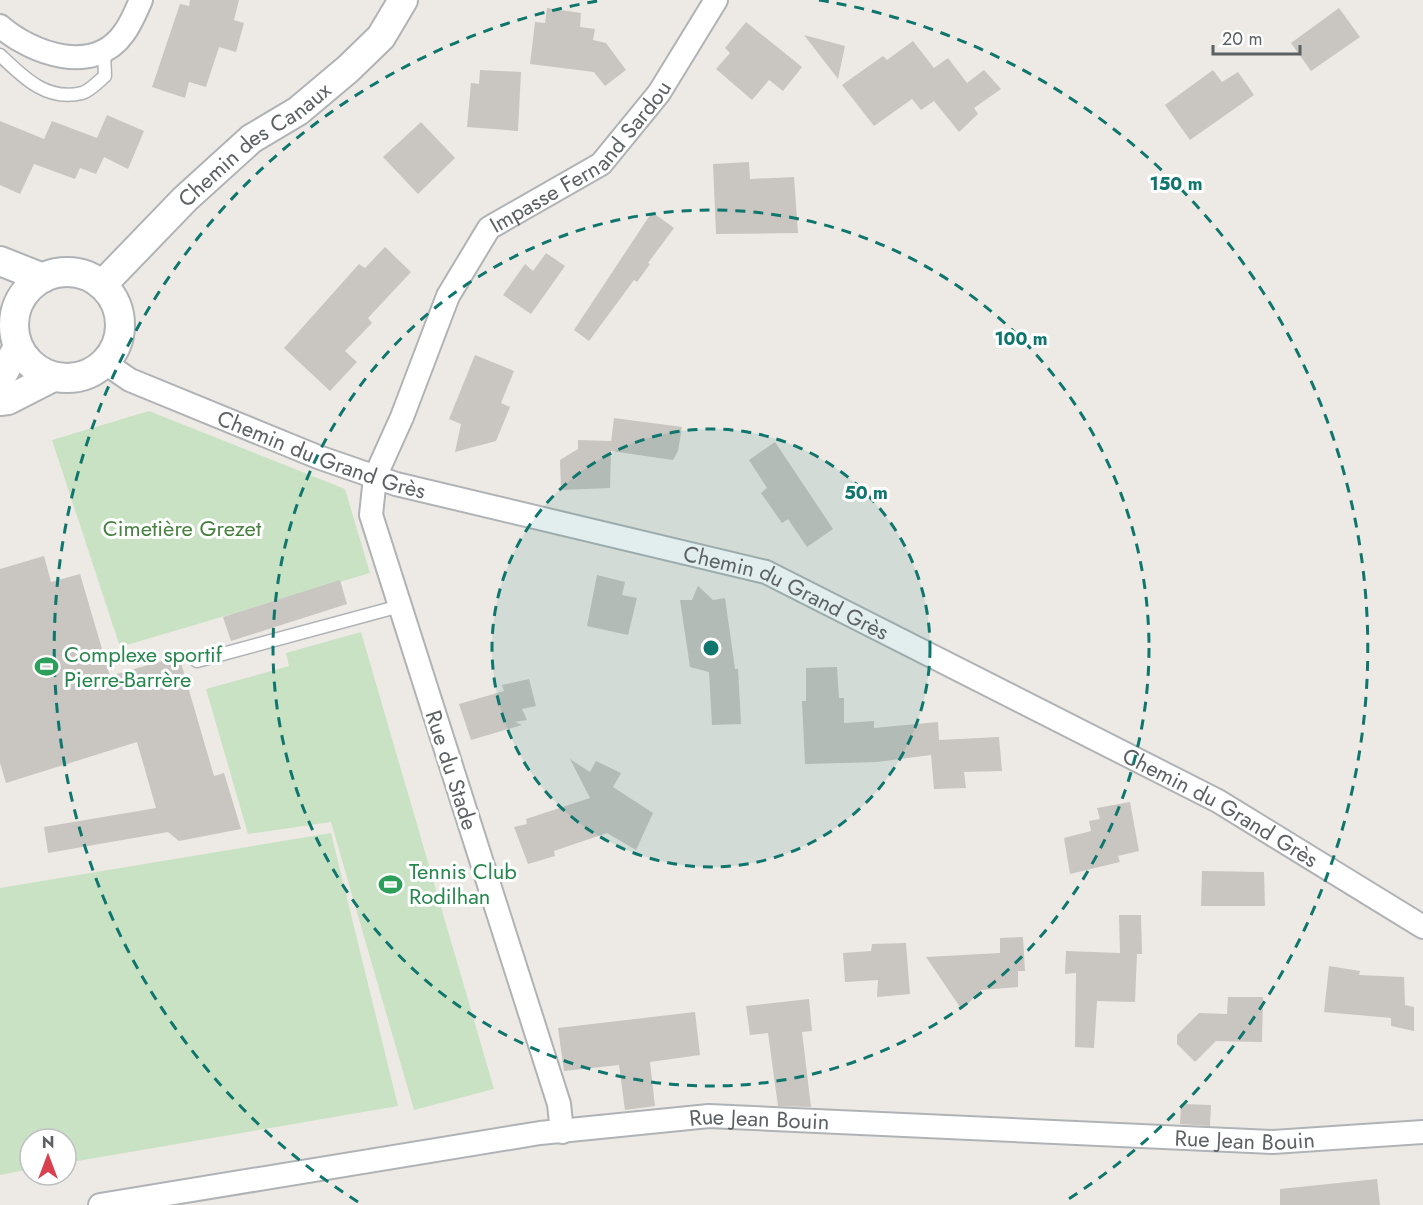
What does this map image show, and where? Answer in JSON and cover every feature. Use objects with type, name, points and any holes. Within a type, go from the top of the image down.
[{"type":"street","points":[[0,26],[15,39],[51,55],[83,58],[104,51],[124,34],[141,0]]},
{"type":"street","name":"Chemin des Canaux","points":[[102,285],[185,199],[250,139],[298,111],[348,69],[381,37],[403,0]]},
{"type":"street","name":"Impasse Fernand Sardou","points":[[375,477],[402,417],[448,297],[489,228],[601,164],[659,93],[716,0]]},
{"type":"street","points":[[0,261],[43,278]]},
{"type":"street","points":[[73,273],[88,277],[102,285],[118,309],[120,323],[119,337],[105,363],[81,377],[53,377],[38,370],[26,360],[18,347],[7,309],[19,302],[29,288],[43,278],[73,273]]},
{"type":"street","points":[[0,379],[18,347]]},
{"type":"street","name":"Chemin du Grand Grès","points":[[105,363],[130,380],[318,457],[375,477],[766,572],[1218,801],[1423,927]]},
{"type":"street","points":[[0,401],[8,400],[53,377]]},
{"type":"street","name":"Rue du Stade","points":[[375,477],[371,515],[560,1104],[562,1132]]},
{"type":"street","name":"Rue Jean Bouin","points":[[100,1205],[562,1132],[709,1116],[1273,1142],[1423,1132]]},
{"type":"lane","points":[[0,55],[27,81],[53,94],[84,93],[105,76],[104,51]]},
{"type":"lane","points":[[197,661],[400,606]]},
{"type":"green space","name":"Cimetière Grezet","points":[[149,411],[345,489],[370,573],[120,647],[52,440]]},
{"type":"green space","name":"Tennis Club Rodilhan","points":[[361,632],[494,1089],[414,1110],[331,822],[248,834],[206,689],[289,666],[286,653]]},
{"type":"green space","points":[[331,833],[398,1106],[78,1161],[78,1127],[18,1127],[18,1171],[0,1175],[0,888]]},
{"type":"building","points":[[190,0],[239,0],[234,20],[244,23],[236,52],[219,47],[206,87],[189,82],[185,98],[152,87],[180,4],[189,6]]},
{"type":"building","points":[[547,8],[581,13],[580,27],[595,29],[593,40],[606,43],[626,70],[605,86],[594,72],[530,64],[535,22],[545,23]]},
{"type":"building","points":[[1339,8],[1360,37],[1311,71],[1291,43]]},
{"type":"building","points":[[746,22],[802,67],[783,91],[769,80],[752,100],[716,69],[730,53],[725,48]]},
{"type":"building","points":[[804,35],[845,46],[838,79]]},
{"type":"building","points":[[913,41],[934,68],[948,58],[967,83],[984,70],[1001,89],[974,108],[978,114],[959,132],[934,101],[921,110],[912,99],[874,126],[842,85],[883,56],[887,60]]},
{"type":"building","points":[[480,70],[521,72],[518,131],[467,127],[471,83],[479,84]]},
{"type":"building","points":[[1213,70],[1222,82],[1238,72],[1254,95],[1190,140],[1165,105]]},
{"type":"building","points":[[107,115],[144,131],[128,169],[104,157],[96,174],[80,168],[75,179],[34,164],[20,194],[0,185],[0,121],[44,139],[52,121],[97,138]]},
{"type":"building","points":[[421,122],[455,158],[418,194],[383,157]]},
{"type":"building","points":[[749,162],[750,179],[794,177],[798,233],[716,234],[713,164]]},
{"type":"building","points":[[652,212],[674,228],[637,282],[634,280],[589,341],[574,330]]},
{"type":"building","points":[[385,247],[411,272],[368,318],[372,323],[345,351],[357,362],[330,391],[284,348],[359,264],[365,268]]},
{"type":"building","points":[[546,253],[565,266],[531,314],[503,295],[525,264],[533,271]]},
{"type":"building","points":[[475,355],[514,371],[501,403],[510,407],[496,441],[455,452],[461,424],[449,419]]},
{"type":"building","points":[[614,418],[682,427],[678,451],[673,460],[611,451],[610,488],[561,490],[560,460],[578,449],[578,440],[611,441],[611,443]]},
{"type":"building","points":[[775,442],[833,529],[807,547],[788,519],[782,523],[761,493],[767,488],[749,460]]},
{"type":"building","points":[[44,556],[51,582],[80,574],[110,676],[179,656],[214,776],[224,773],[241,829],[179,841],[168,832],[48,853],[44,827],[156,808],[137,742],[6,783],[0,763],[0,569]]},
{"type":"building","points":[[597,575],[625,582],[622,595],[637,598],[628,635],[587,626]]},
{"type":"building","points":[[340,580],[347,604],[231,641],[223,617]]},
{"type":"building","points":[[698,586],[713,600],[725,598],[735,669],[738,669],[741,724],[712,725],[709,672],[690,667],[680,600],[692,600]]},
{"type":"building","points":[[837,667],[839,698],[844,698],[844,723],[874,721],[874,728],[938,722],[939,740],[999,737],[1002,771],[964,772],[966,788],[934,789],[931,755],[877,762],[805,764],[802,701],[806,701],[806,668]]},
{"type":"building","points":[[529,679],[536,706],[522,709],[527,720],[515,722],[522,725],[471,740],[459,704],[504,691],[502,685]]},
{"type":"building","points":[[570,759],[590,772],[596,761],[621,773],[613,787],[653,813],[636,850],[607,833],[554,851],[555,856],[528,864],[514,827],[527,824],[526,819],[590,798]]},
{"type":"building","points":[[1130,802],[1139,851],[1118,856],[1120,862],[1070,874],[1064,838],[1091,831],[1089,821],[1100,819],[1097,808]]},
{"type":"building","points":[[1202,871],[1264,872],[1265,906],[1201,906]]},
{"type":"building","points":[[1119,915],[1141,915],[1142,954],[1137,954],[1135,1002],[1097,1001],[1094,1048],[1075,1047],[1076,973],[1065,974],[1066,951],[1120,953]]},
{"type":"building","points":[[1023,937],[1025,971],[1018,971],[1018,987],[981,990],[962,1010],[926,957],[1000,953],[1000,938]]},
{"type":"building","points":[[906,943],[910,994],[877,997],[878,980],[845,982],[843,953],[871,951],[872,944]]},
{"type":"building","points":[[1329,966],[1360,971],[1359,975],[1404,977],[1405,1005],[1414,1007],[1414,1031],[1391,1026],[1391,1018],[1324,1012]]},
{"type":"building","points":[[1228,997],[1263,997],[1262,1042],[1216,1041],[1195,1062],[1177,1044],[1177,1035],[1199,1013],[1227,1014]]},
{"type":"building","points":[[809,999],[812,1031],[802,1032],[811,1107],[778,1106],[768,1033],[750,1035],[746,1006]]},
{"type":"building","points":[[695,1012],[700,1055],[650,1062],[655,1106],[625,1110],[619,1065],[564,1071],[558,1028]]},
{"type":"building","points":[[1181,1104],[1211,1105],[1210,1126],[1180,1124]]},
{"type":"building","points":[[1377,1179],[1380,1205],[1280,1205],[1280,1189]]},
{"type":"place","name":"Complexe sportif Pierre-Barrère","points":[[46,667]]},
{"type":"place","name":"Tennis Club Rodilhan","points":[[391,884]]}]
